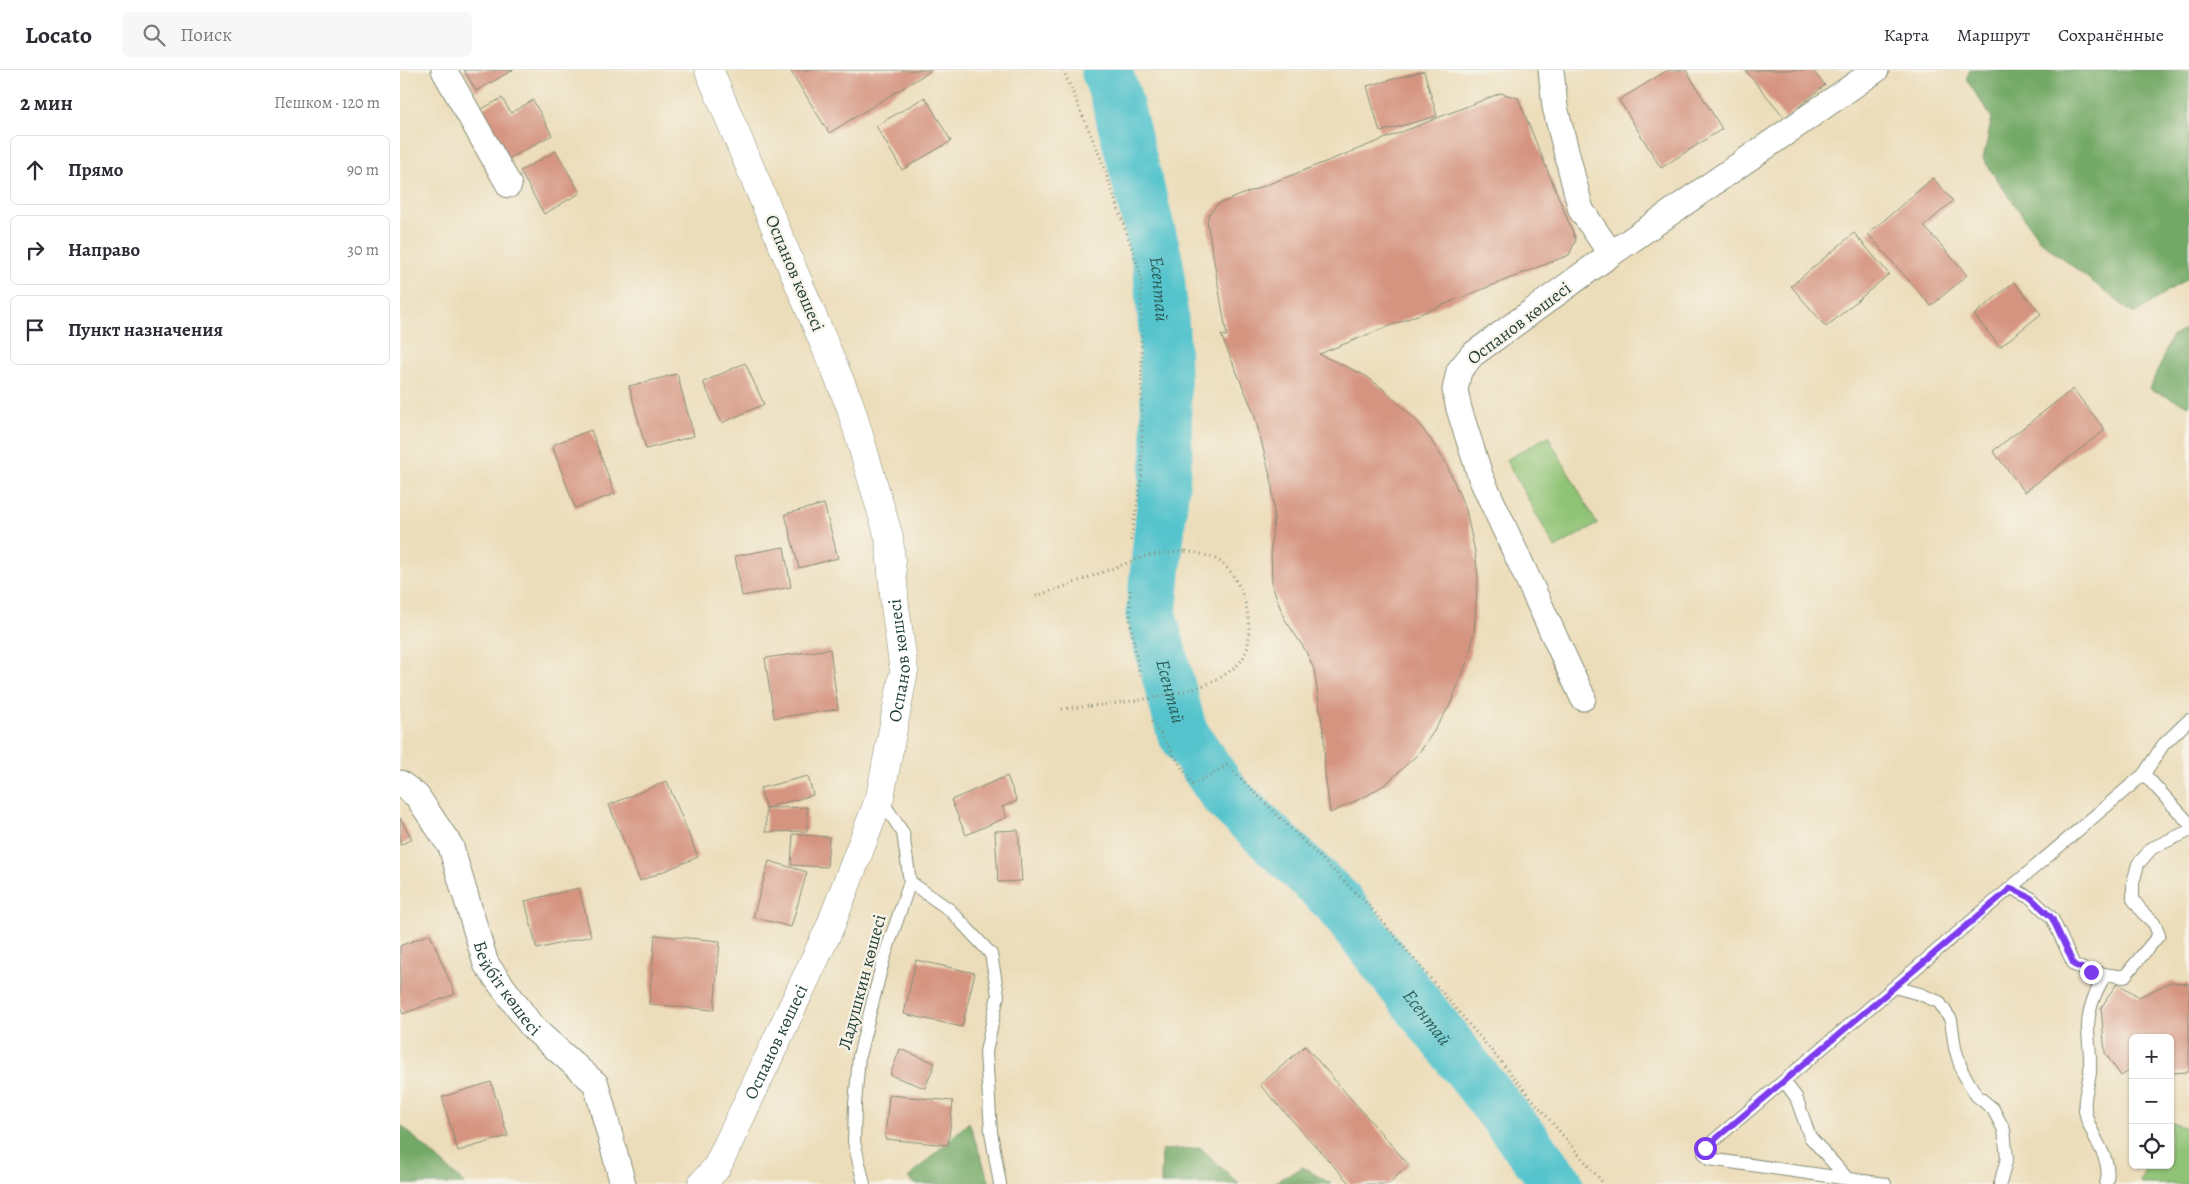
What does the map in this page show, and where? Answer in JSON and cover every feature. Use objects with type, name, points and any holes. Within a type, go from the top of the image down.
[{"type":"street","points":[[444,70],[509,185]]},
{"type":"street","name":"Оспанов көшесі","points":[[702,1184],[717,1167],[830,927],[880,797],[904,671],[895,606],[889,536],[850,405],[709,70]]},
{"type":"street","points":[[1551,70],[1555,107],[1581,210],[1611,254]]},
{"type":"street","name":"Оспанов көшесі","points":[[1583,698],[1481,478],[1459,409],[1455,390],[1459,371],[1472,355],[1611,254],[1876,70]]},
{"type":"street","name":"Бейбіт көшесі","points":[[400,783],[418,796],[451,847],[486,964],[533,1028],[596,1084],[623,1184]]},
{"type":"lane","points":[[1885,1184],[1709,1159],[1704,1153],[1705,1148],[2144,774],[2163,745],[2189,720]]},
{"type":"lane","points":[[2144,774],[2189,823]]},
{"type":"lane","name":"Ладушкин көшесі","points":[[864,1184],[854,1142],[859,1056],[883,961],[910,882],[903,833],[880,797]]},
{"type":"lane","points":[[2011,888],[2031,898],[2052,918],[2074,965],[2104,976],[2124,977],[2159,934],[2154,923],[2142,912],[2133,899],[2133,883],[2138,864],[2152,848],[2189,831]]},
{"type":"lane","points":[[910,882],[950,910],[991,954],[998,995],[986,1052],[991,1132],[1000,1184]]},
{"type":"lane","points":[[2104,976],[2098,986],[2092,1005],[2088,1029],[2091,1050],[2085,1113],[2106,1163],[2108,1179],[2106,1184]]},
{"type":"lane","points":[[1894,987],[1920,994],[1939,1002],[1951,1020],[1955,1048],[1962,1071],[1976,1095],[1993,1109],[2004,1130],[2007,1158],[2000,1184]]},
{"type":"lane","points":[[1784,1081],[1796,1096],[1810,1137],[1846,1177]]},
{"type":"path","points":[[1063,70],[1100,156],[1141,275],[1142,475],[1130,544]]},
{"type":"path","points":[[1036,596],[1146,556],[1186,551],[1221,562],[1233,575],[1246,604],[1250,634],[1245,656],[1228,673],[1214,681],[1185,690],[1090,706],[1062,708]]},
{"type":"path","points":[[1130,590],[1130,620],[1140,676]]},
{"type":"path","points":[[1152,721],[1193,786],[1227,765],[1370,907],[1604,1184]]},
{"type":"green space","points":[[1970,70],[2189,70],[2189,277],[2134,314],[2040,241],[1983,159],[1992,118],[1966,79]]},
{"type":"green space","points":[[2189,327],[2189,406],[2150,389],[2171,337]]},
{"type":"green space","points":[[1548,436],[1597,524],[1555,548],[1506,460]]},
{"type":"green space","points":[[969,1122],[990,1184],[914,1184],[908,1178]]},
{"type":"green space","points":[[2174,1123],[2189,1129],[2189,1184],[2147,1184],[2140,1182],[2145,1169],[2174,1169]]},
{"type":"green space","points":[[400,1124],[465,1184],[400,1184]]},
{"type":"green space","points":[[1201,1148],[1239,1184],[1161,1184],[1162,1150]]},
{"type":"green space","points":[[1303,1167],[1331,1184],[1271,1184]]},
{"type":"building","points":[[464,70],[513,70],[476,91]]},
{"type":"building","points":[[790,70],[932,70],[829,133]]},
{"type":"building","points":[[1668,70],[1686,70],[1722,129],[1661,168],[1619,100]]},
{"type":"building","points":[[1745,70],[1812,70],[1825,85],[1785,118]]},
{"type":"building","points":[[1424,71],[1437,116],[1380,132],[1367,86]]},
{"type":"building","points":[[1501,93],[1518,98],[1576,240],[1569,255],[1319,354],[1366,376],[1383,389],[1417,421],[1430,439],[1446,463],[1466,510],[1478,577],[1474,631],[1469,657],[1450,705],[1434,731],[1419,753],[1387,783],[1368,795],[1330,813],[1325,774],[1324,737],[1314,669],[1304,648],[1284,618],[1272,585],[1271,546],[1274,518],[1272,483],[1254,413],[1221,335],[1227,336],[1207,221],[1209,214],[1218,204]]},
{"type":"building","points":[[925,97],[951,141],[902,170],[876,126]]},
{"type":"building","points":[[502,98],[511,113],[533,100],[552,135],[508,159],[480,110]]},
{"type":"building","points":[[556,151],[580,193],[544,214],[520,171]]},
{"type":"building","points":[[1933,178],[1953,201],[1924,226],[1967,275],[1931,306],[1868,234]]},
{"type":"building","points":[[1854,233],[1889,274],[1826,327],[1791,286]]},
{"type":"building","points":[[2014,282],[2041,314],[2000,347],[1974,315]]},
{"type":"building","points":[[745,363],[764,404],[722,423],[703,382]]},
{"type":"building","points":[[677,374],[694,436],[646,449],[629,386]]},
{"type":"building","points":[[2073,389],[2105,430],[2025,492],[1993,451]]},
{"type":"building","points":[[591,430],[615,494],[575,508],[552,445]]},
{"type":"building","points":[[824,504],[838,558],[799,568],[785,514]]},
{"type":"building","points":[[784,547],[791,587],[742,596],[735,556]]},
{"type":"building","points":[[830,649],[838,709],[774,718],[765,658]]},
{"type":"building","points":[[808,776],[813,795],[766,808],[760,788]]},
{"type":"building","points":[[1007,776],[1017,801],[1002,807],[1007,817],[966,835],[951,800]]},
{"type":"building","points":[[667,781],[698,857],[640,881],[609,805]]},
{"type":"building","points":[[807,807],[807,831],[766,832],[766,808]]},
{"type":"building","points":[[400,818],[412,839],[400,845]]},
{"type":"building","points":[[1018,830],[1022,881],[998,882],[995,831]]},
{"type":"building","points":[[793,834],[829,837],[827,867],[791,865]]},
{"type":"building","points":[[769,861],[807,872],[791,927],[753,917]]},
{"type":"building","points":[[579,888],[591,936],[537,949],[525,901]]},
{"type":"building","points":[[430,934],[455,994],[403,1014],[400,1006],[400,946]]},
{"type":"building","points":[[655,935],[720,941],[714,1010],[649,1004]]},
{"type":"building","points":[[916,960],[975,973],[962,1027],[904,1014]]},
{"type":"building","points":[[2171,982],[2189,984],[2189,1072],[2174,1073],[2174,1034],[2129,1034],[2129,1071],[2121,1076],[2105,1053],[2101,1008],[2117,983],[2139,997]]},
{"type":"building","points":[[1305,1046],[1409,1165],[1388,1184],[1350,1184],[1260,1085]]},
{"type":"building","points":[[900,1049],[935,1063],[925,1088],[890,1075]]},
{"type":"building","points":[[491,1082],[508,1136],[458,1151],[442,1097]]},
{"type":"building","points":[[889,1095],[953,1101],[948,1145],[885,1139]]},
{"type":"waterway","name":"Есентай","points":[[1106,70],[1116,97],[1158,263],[1164,331],[1167,453],[1151,615],[1182,732],[1225,795],[1337,901],[1558,1184]]},
{"type":"route","points":[[1705,1148],[2011,888],[2031,898],[2052,918],[2074,965],[2091,972]]}]
